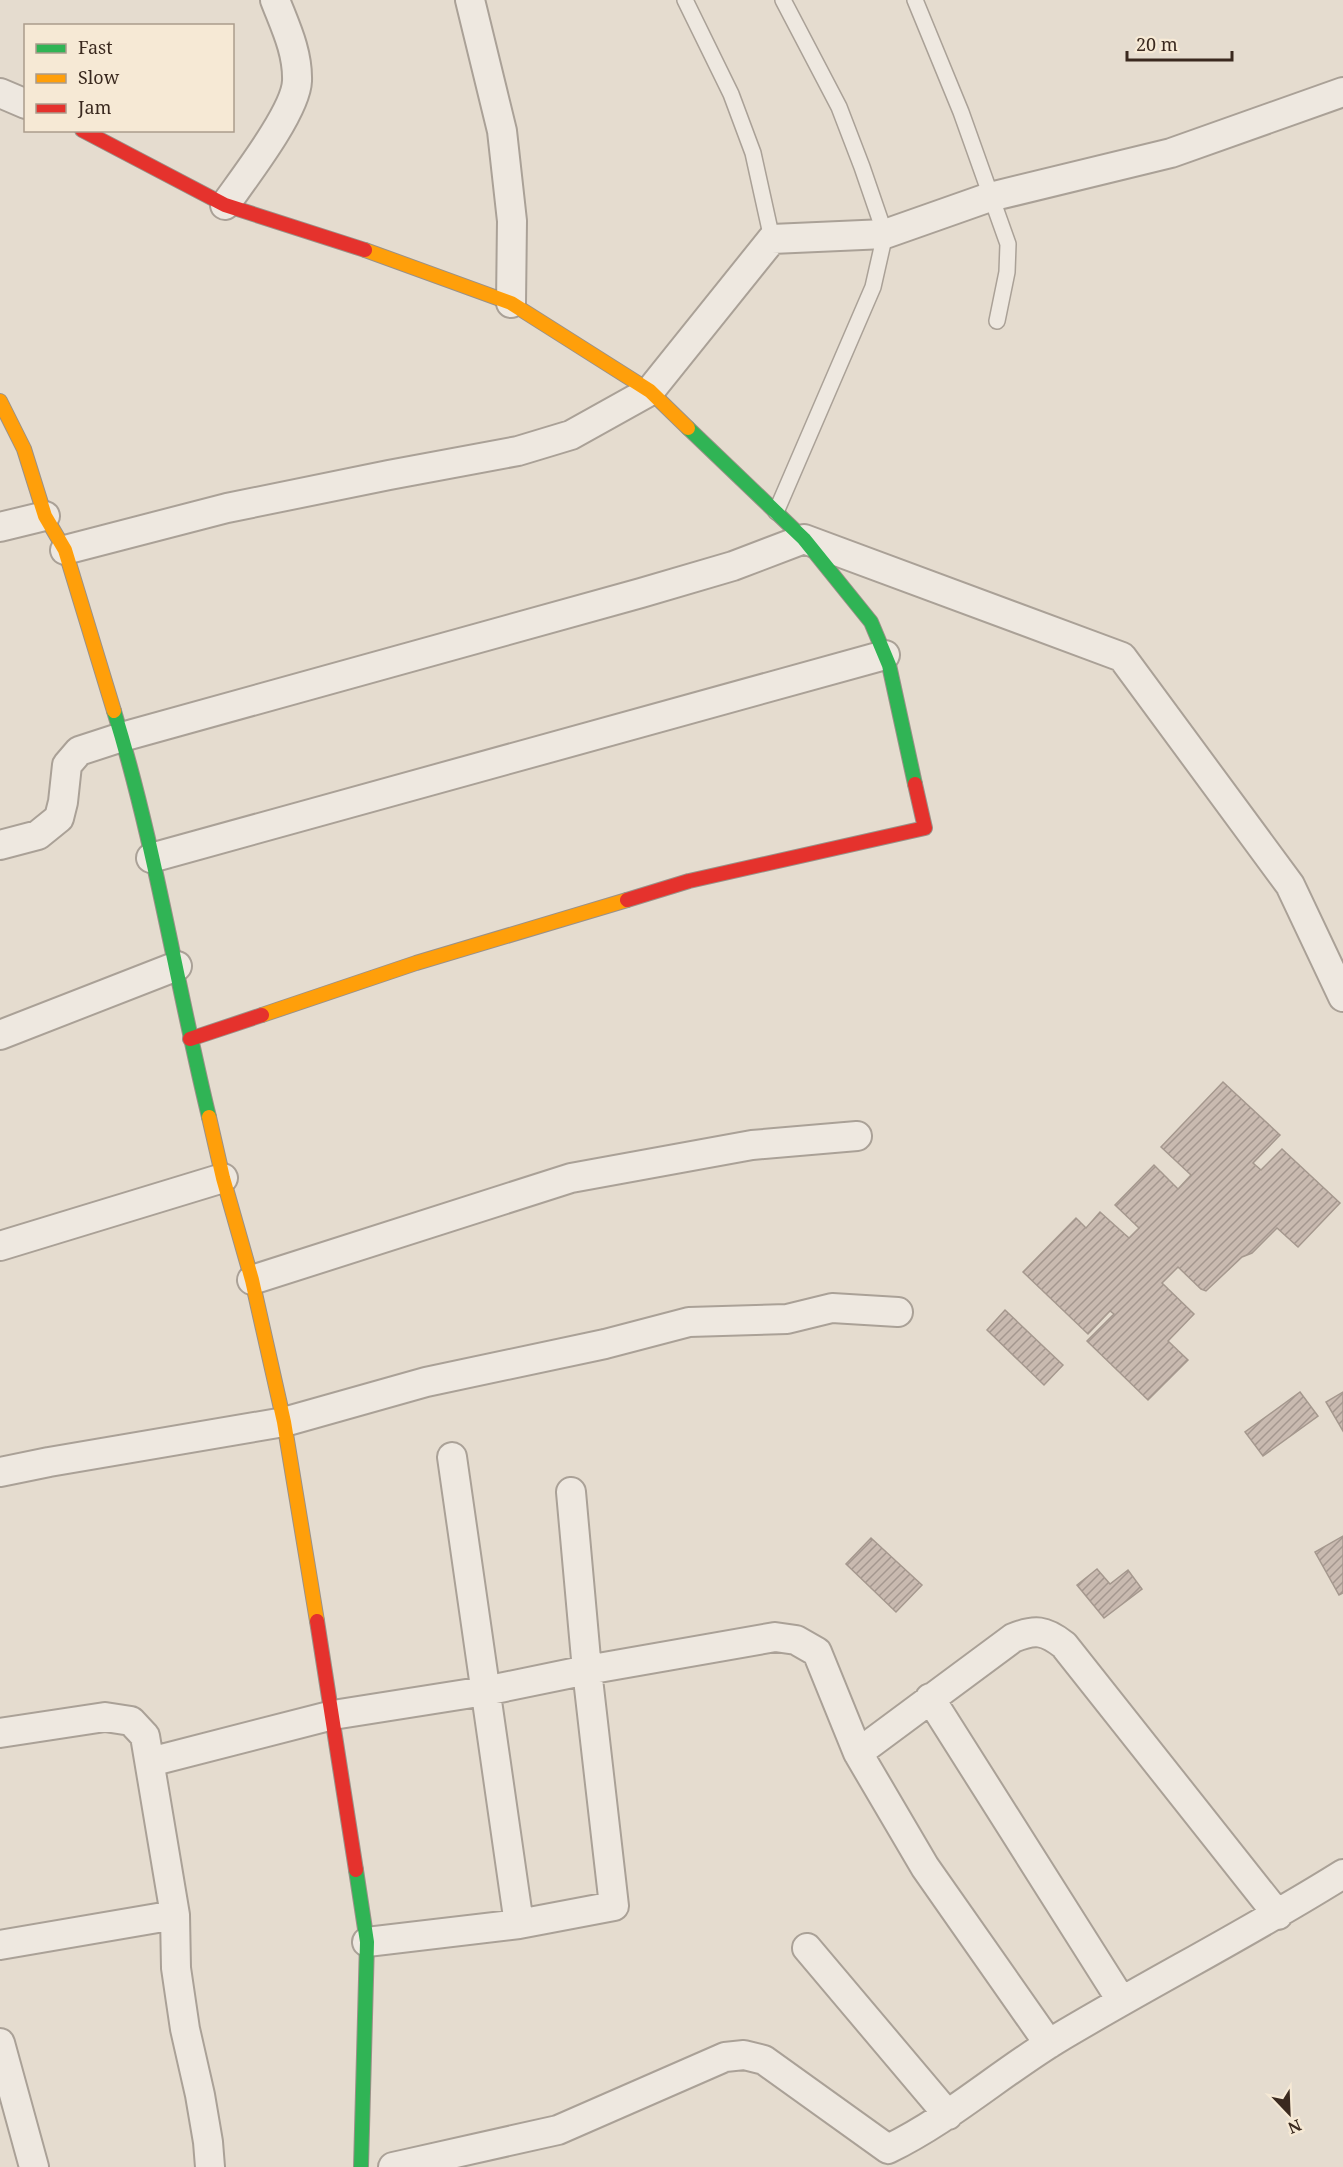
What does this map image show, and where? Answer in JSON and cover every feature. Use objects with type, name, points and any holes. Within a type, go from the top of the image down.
[{"type":"street","points":[[225,205],[287,113],[297,82],[294,52],[275,0]]},
{"type":"street","points":[[470,0],[502,131],[512,222],[511,303]]},
{"type":"street","points":[[65,550],[227,508],[545,444],[571,435],[650,391],[772,239],[885,234],[990,197],[1171,153],[1343,92]]},
{"type":"street","points":[[0,93],[24,103]]},
{"type":"street","points":[[86,132],[225,205],[356,247],[511,303],[650,391],[804,539],[871,622],[889,666],[925,828],[689,881],[416,963],[190,1039]]},
{"type":"street","points":[[0,401],[24,449],[45,516],[65,550],[122,737],[177,966],[190,1039],[223,1178],[252,1280],[284,1422],[333,1714],[367,1942],[361,2167]]},
{"type":"street","points":[[0,527],[45,516]]},
{"type":"street","points":[[0,845],[38,835],[59,818],[67,765],[79,751],[122,737],[653,590],[733,566],[804,539],[1122,657],[1290,885],[1343,997]]},
{"type":"street","points":[[151,858],[885,655]]},
{"type":"street","points":[[0,1035],[177,966]]},
{"type":"street","points":[[252,1280],[572,1178],[752,1145],[857,1136]]},
{"type":"street","points":[[0,1246],[223,1178]]},
{"type":"street","points":[[0,1472],[284,1422],[426,1382],[605,1344],[689,1322],[787,1318],[832,1308],[898,1312]]},
{"type":"street","points":[[452,1457],[519,1924]]},
{"type":"street","points":[[367,1942],[519,1924],[614,1906],[587,1670],[571,1492]]},
{"type":"street","points":[[858,1753],[1012,1638],[1025,1633],[1041,1632],[1053,1636],[1064,1645],[1278,1915]]},
{"type":"street","points":[[150,1762],[333,1714],[485,1691],[587,1670],[775,1638],[796,1640],[816,1652],[858,1753],[925,1867],[1049,2044]]},
{"type":"street","points":[[930,1698],[1121,2001]]},
{"type":"street","points":[[0,1733],[105,1717],[131,1721],[145,1736],[175,1915],[176,1968],[185,2029],[208,2142],[210,2167]]},
{"type":"street","points":[[393,2167],[558,2130],[724,2057],[744,2055],[764,2060],[892,2158],[915,2136],[1049,2044],[1121,2001],[1278,1915],[1343,1874]]},
{"type":"street","points":[[0,1945],[175,1915]]},
{"type":"street","points":[[807,1948],[948,2115]]},
{"type":"street","points":[[0,2043],[34,2167]]},
{"type":"lane","points":[[685,0],[731,94],[753,153],[772,239]]},
{"type":"lane","points":[[776,512],[873,287],[885,234],[839,107],[783,0]]},
{"type":"lane","points":[[915,0],[961,112],[1008,244],[1007,272],[997,321]]},
{"type":"building","points":[[1223,1082],[1280,1135],[1253,1163],[1261,1170],[1282,1149],[1340,1203],[1298,1247],[1277,1228],[1252,1253],[1242,1257],[1206,1291],[1178,1267],[1162,1283],[1194,1314],[1168,1341],[1188,1360],[1148,1400],[1087,1341],[1114,1314],[1110,1311],[1088,1334],[1023,1272],[1076,1218],[1086,1228],[1100,1212],[1129,1238],[1139,1228],[1115,1205],[1154,1165],[1178,1189],[1191,1175],[1161,1147]]},
{"type":"building","points":[[1005,1310],[1063,1365],[1044,1385],[987,1330]]},
{"type":"building","points":[[1300,1392],[1318,1416],[1263,1456],[1245,1432]]},
{"type":"building","points":[[1343,1392],[1343,1431],[1326,1402]]},
{"type":"building","points":[[1343,1536],[1343,1593],[1339,1595],[1315,1552]]},
{"type":"building","points":[[871,1538],[922,1585],[896,1612],[846,1564]]},
{"type":"building","points":[[1097,1569],[1110,1584],[1128,1570],[1142,1589],[1104,1618],[1077,1585]]},
{"type":"traffic: fast","points":[[688,428],[804,539],[871,622],[889,665],[915,784]]},
{"type":"traffic: fast","points":[[114,711],[142,812],[209,1117]]},
{"type":"traffic: fast","points":[[356,1870],[367,1942],[361,2167]]},
{"type":"traffic: slow","points":[[365,250],[511,303],[650,391],[688,428]]},
{"type":"traffic: slow","points":[[0,401],[24,449],[45,516],[65,550],[114,711]]},
{"type":"traffic: slow","points":[[262,1015],[416,963],[627,900]]},
{"type":"traffic: slow","points":[[209,1117],[223,1178],[252,1280],[284,1422],[317,1621]]},
{"type":"traffic: jam","points":[[86,132],[225,205],[365,250]]},
{"type":"traffic: jam","points":[[627,900],[689,881],[925,828],[915,784]]},
{"type":"traffic: jam","points":[[190,1039],[262,1015]]},
{"type":"traffic: jam","points":[[317,1621],[356,1870]]}]
